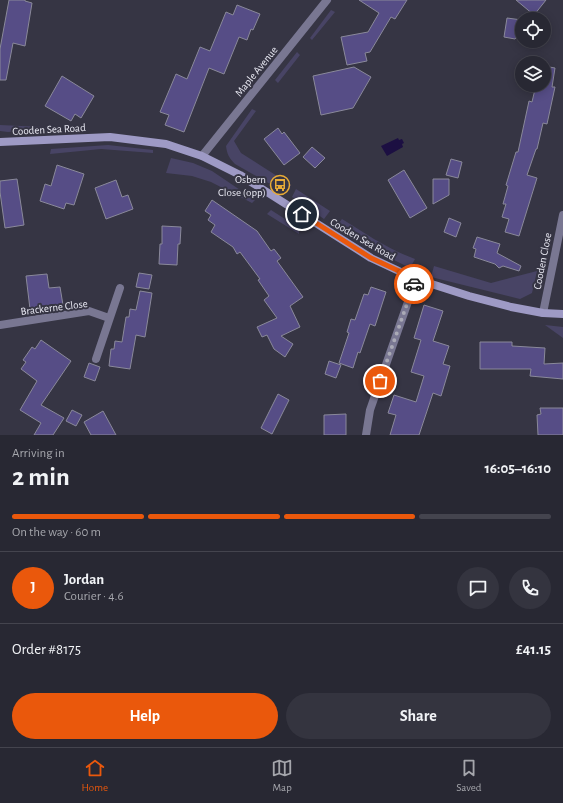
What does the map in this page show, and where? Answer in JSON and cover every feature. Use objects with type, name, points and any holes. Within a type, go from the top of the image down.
[{"type":"main road","name":"Cooden Sea Road","points":[[0,142],[110,137],[166,144],[202,156],[240,175],[371,258],[416,279],[483,300],[511,307],[543,313],[563,314]]},
{"type":"street","name":"Maple Avenue","points":[[202,156],[327,0]]},
{"type":"street","name":"Cooden Close","points":[[543,313],[563,215]]},
{"type":"street","points":[[366,435],[370,410],[416,279]]},
{"type":"street","points":[[96,359],[120,288]]},
{"type":"street","name":"Brackerne Close","points":[[0,325],[89,311],[109,318]]},
{"type":"shaded area","points":[[331,10],[335,12],[312,40],[310,38]]},
{"type":"shaded area","points":[[297,52],[300,55],[278,83],[275,80]]},
{"type":"shaded area","points":[[252,109],[256,111],[234,141],[241,153],[291,185],[286,193],[235,164],[228,154],[226,146]]},
{"type":"shaded area","points":[[0,125],[65,128],[8,132],[0,131]]},
{"type":"shaded area","points":[[398,138],[399,140],[402,139],[404,143],[402,144],[403,147],[387,156],[381,146]]},
{"type":"shaded area","points":[[108,145],[153,150],[153,153],[101,149],[50,154],[51,149]]},
{"type":"shaded area","points":[[171,158],[193,163],[212,171],[255,200],[252,203],[211,182],[192,176],[166,173]]},
{"type":"shaded area","points":[[296,189],[330,211],[324,219],[292,197]]},
{"type":"shaded area","points":[[271,210],[299,228],[299,234],[267,214]]},
{"type":"shaded area","points":[[342,219],[386,246],[415,259],[410,268],[335,228]]},
{"type":"shaded area","points":[[434,266],[491,283],[537,271],[532,293],[520,299],[431,277]]},
{"type":"shaded area","points":[[545,325],[563,327],[563,338]]},
{"type":"building","points":[[9,0],[25,0],[32,3],[25,46],[13,43],[6,80],[0,80],[0,49]]},
{"type":"building","points":[[359,0],[407,0],[395,19],[391,17],[370,52],[365,53],[367,61],[347,65],[341,37],[368,32],[379,13]]},
{"type":"building","points":[[516,0],[546,0],[536,12],[530,12]]},
{"type":"building","points":[[237,5],[260,14],[253,30],[251,29],[247,40],[239,37],[224,74],[209,68],[184,132],[165,125],[169,115],[160,112],[176,74],[187,79],[200,47],[210,51],[226,12],[233,15]]},
{"type":"building","points":[[507,18],[515,19],[515,39],[504,37]]},
{"type":"building","points":[[354,67],[371,77],[353,108],[321,115],[313,76]]},
{"type":"building","points":[[551,67],[555,68],[552,87],[555,87],[547,124],[543,123],[537,149],[527,175],[537,178],[519,236],[505,232],[509,219],[502,217],[506,204],[503,204],[508,186],[506,185],[516,152],[518,152],[529,101],[532,102],[534,92],[551,92]]},
{"type":"building","points":[[62,76],[94,96],[81,118],[75,114],[71,121],[45,106]]},
{"type":"building","points":[[278,128],[282,134],[284,132],[300,153],[284,165],[264,139]]},
{"type":"building","points":[[312,147],[325,158],[315,168],[303,157]]},
{"type":"building","points":[[451,159],[462,162],[458,178],[446,175]]},
{"type":"building","points":[[57,165],[84,174],[74,205],[66,203],[64,209],[40,201],[45,184],[51,186]]},
{"type":"building","points":[[404,170],[427,208],[410,218],[388,180]]},
{"type":"building","points":[[17,179],[24,225],[5,228],[0,181]]},
{"type":"building","points":[[433,179],[449,179],[449,195],[433,204]]},
{"type":"building","points":[[116,180],[122,197],[128,195],[133,209],[106,219],[95,188]]},
{"type":"building","points":[[212,200],[257,231],[271,251],[274,249],[281,258],[277,261],[303,297],[290,306],[300,327],[281,336],[293,344],[285,357],[274,349],[267,335],[262,337],[257,327],[277,318],[264,300],[269,296],[258,280],[260,279],[240,252],[237,254],[233,247],[211,232],[215,225],[208,220],[211,215],[205,211]]},
{"type":"building","points":[[449,218],[461,223],[456,237],[444,232]]},
{"type":"building","points":[[162,226],[181,227],[180,244],[178,244],[177,265],[159,264],[160,244],[162,244]]},
{"type":"building","points":[[477,237],[500,244],[497,253],[521,266],[519,271],[503,266],[499,268],[495,264],[474,257],[476,249],[473,248]]},
{"type":"building","points":[[139,273],[152,275],[149,289],[136,287]]},
{"type":"building","points":[[47,274],[49,288],[60,287],[63,305],[30,309],[26,276]]},
{"type":"building","points":[[371,287],[386,292],[375,326],[370,324],[353,368],[339,363],[349,333],[347,332],[351,319],[355,320],[364,294],[368,295]]},
{"type":"building","points":[[140,291],[152,293],[145,337],[136,335],[130,369],[109,366],[111,349],[114,349],[115,341],[122,342],[126,317],[129,317],[130,309],[136,310]]},
{"type":"building","points":[[424,305],[443,311],[433,341],[449,346],[443,364],[450,366],[441,396],[433,393],[419,435],[390,435],[396,415],[388,413],[394,395],[416,402],[424,376],[411,372],[421,340],[414,338]]},
{"type":"building","points":[[41,340],[71,361],[41,405],[64,418],[53,435],[34,435],[41,423],[20,410],[37,381],[21,369],[26,362],[23,360],[32,347],[35,349]]},
{"type":"building","points":[[480,342],[512,342],[512,346],[545,348],[544,364],[563,363],[563,379],[530,376],[531,369],[480,369]]},
{"type":"building","points":[[329,361],[341,365],[336,378],[325,374]]},
{"type":"building","points":[[89,363],[100,367],[95,381],[84,377]]},
{"type":"building","points":[[278,394],[289,400],[272,434],[261,428]]},
{"type":"building","points":[[540,408],[563,408],[563,435],[538,435],[537,415],[541,414]]},
{"type":"building","points":[[72,410],[82,415],[76,426],[66,421]]},
{"type":"building","points":[[103,411],[116,435],[91,435],[84,422]]},
{"type":"building","points":[[346,414],[346,435],[324,435],[324,415]]},
{"type":"way so far","points":[[380,381],[414,284]]},
{"type":"place","name":"Osbern Close (opp)","points":[[280,185]]},
{"type":"route","points":[[302,214],[371,258],[416,279],[414,284]]}]
